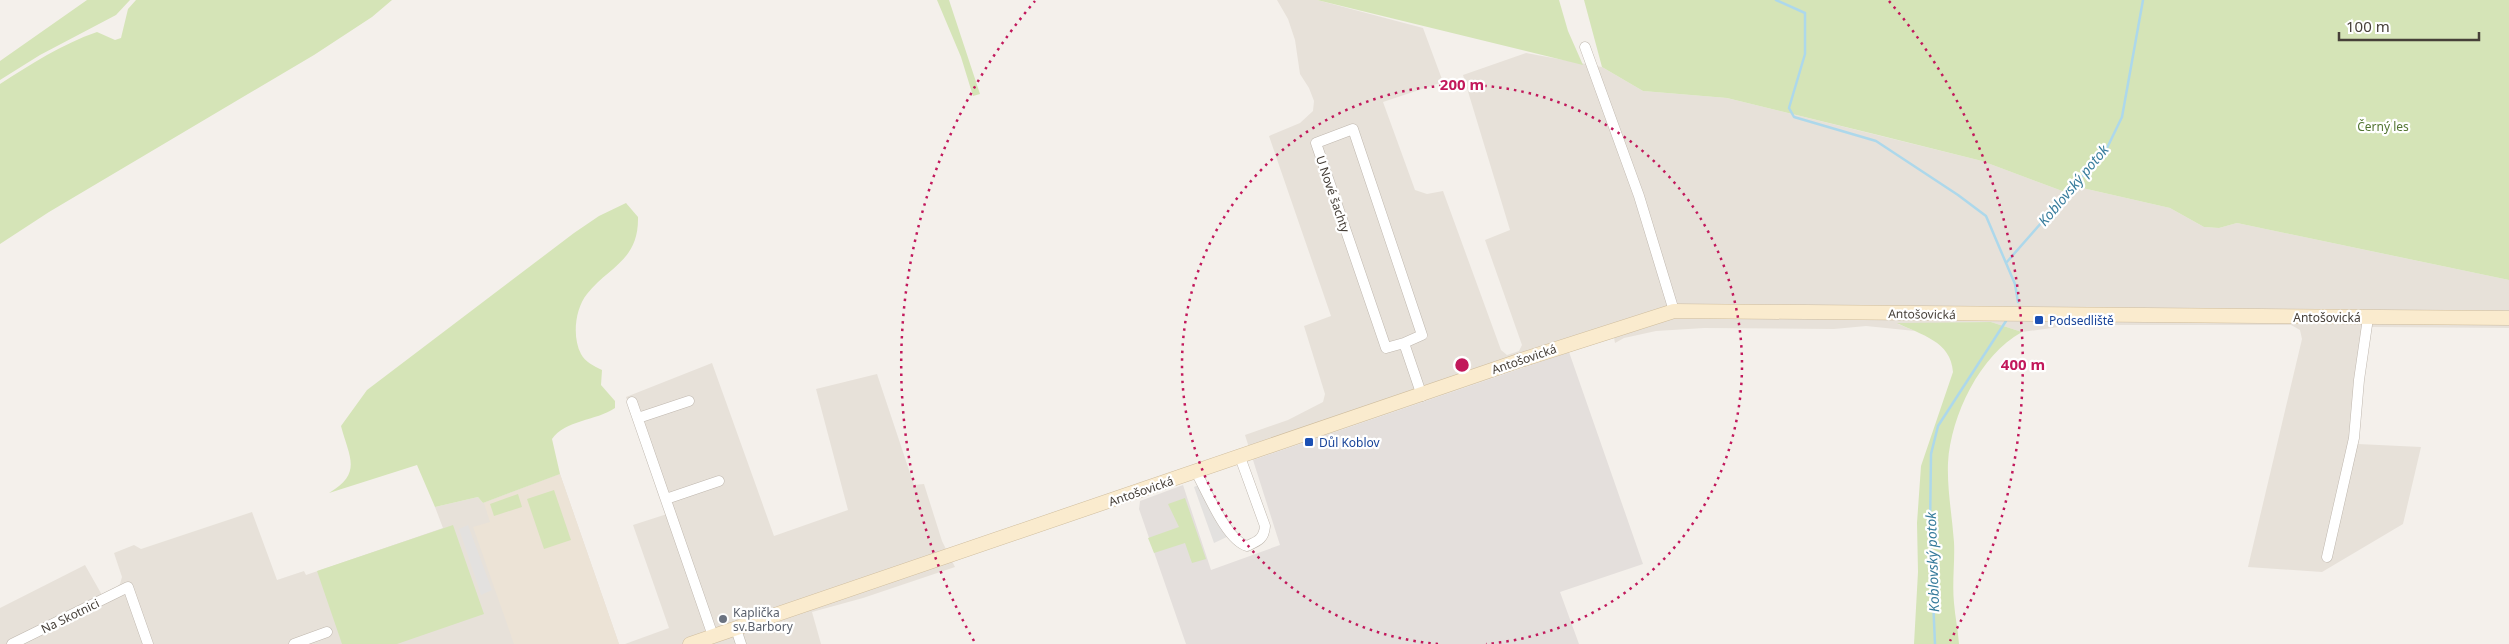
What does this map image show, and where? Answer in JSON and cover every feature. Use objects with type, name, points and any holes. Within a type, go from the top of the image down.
[{"type":"street","points":[[1585,47],[1639,196],[1674,311]]},
{"type":"street","name":"U Nové šachty","points":[[1353,129],[1422,335],[1404,343],[1386,348],[1316,143],[1353,129]]},
{"type":"street","name":"Antošovická","points":[[690,644],[1422,396],[1607,331],[1674,311],[2509,318]]},
{"type":"street","name":"Antošovická","points":[[2327,557],[2354,438],[2359,380],[2368,318]]},
{"type":"street","points":[[1404,343],[1422,396]]},
{"type":"street","points":[[638,418],[689,401]]},
{"type":"street","points":[[632,402],[713,636]]},
{"type":"street","points":[[1196,472],[1231,535],[1239,544],[1247,546],[1261,539],[1265,534],[1265,526],[1240,457]]},
{"type":"street","points":[[666,499],[719,481]]},
{"type":"street","name":"Na Skotnici","points":[[12,644],[128,587],[148,644]]},
{"type":"street","points":[[736,629],[741,644]]},
{"type":"street","points":[[294,644],[327,632]]},
{"type":"shaded area","points":[[1277,0],[1317,0],[1423,28],[1443,82],[1383,102],[1415,190],[1427,194],[1443,191],[1501,350],[1507,355],[1519,351],[1522,345],[1485,240],[1510,230],[1463,75],[1526,53],[1602,67],[1643,91],[1727,98],[1982,161],[2065,192],[2078,187],[2170,208],[2204,227],[2219,228],[2237,223],[2509,280],[2509,328],[2372,327],[2365,365],[2358,444],[2421,447],[2403,524],[2322,572],[2248,567],[2302,339],[2300,330],[2291,325],[2073,325],[2022,332],[1991,322],[1898,324],[1915,331],[1866,326],[1834,329],[1704,328],[1656,331],[1624,338],[1615,343],[1614,338],[1569,352],[1253,460],[1245,435],[1288,420],[1323,402],[1325,394],[1304,326],[1331,316],[1269,136],[1300,123],[1313,111],[1314,101],[1309,88],[1300,74],[1295,40],[1288,19]]},
{"type":"shaded area","points":[[1569,352],[1643,564],[1560,592],[1579,644],[1186,644],[1139,509],[1140,501],[1183,485],[1211,570],[1280,545],[1253,460]]},
{"type":"shaded area","points":[[712,363],[774,536],[848,510],[816,389],[877,374],[914,485],[924,484],[942,541],[955,567],[863,598],[812,612],[821,644],[625,644],[669,628],[633,525],[667,514],[626,397]]},
{"type":"shaded area","points":[[560,474],[619,644],[0,644],[0,608],[85,565],[102,595],[113,590],[120,584],[122,577],[114,553],[134,545],[141,549],[252,512],[277,580],[304,571],[306,575],[443,528],[435,507],[478,497],[483,503]]},
{"type":"shaded area","points":[[560,474],[619,644],[514,644],[473,527],[490,522],[484,503]]},
{"type":"shaded area","points":[[1203,483],[1231,535],[1214,543],[1194,487]]},
{"type":"shaded area","points":[[468,525],[492,590],[481,595],[459,529]]},
{"type":"green space","points":[[87,0],[130,0],[116,15],[40,55],[0,80],[0,61]]},
{"type":"green space","points":[[136,0],[392,0],[372,17],[314,55],[49,212],[0,244],[0,84],[71,42],[97,32],[115,40],[121,38],[128,9]]},
{"type":"green space","points":[[937,0],[949,0],[980,94],[973,96],[961,57]]},
{"type":"green space","points":[[1317,0],[1559,0],[1568,31],[1583,65]]},
{"type":"green space","name":"Černý les","points":[[1584,0],[2509,0],[2509,280],[2237,223],[2219,228],[2204,227],[2170,208],[2078,187],[2065,192],[1982,161],[1727,98],[1643,91],[1602,67]]},
{"type":"green space","points":[[626,203],[638,217],[634,244],[621,262],[587,294],[580,307],[576,323],[576,340],[581,354],[587,362],[602,370],[601,385],[615,401],[615,408],[599,416],[573,424],[552,439],[560,474],[483,503],[478,497],[435,507],[417,465],[329,493],[340,486],[350,471],[350,456],[341,426],[367,390],[574,233],[599,216]]},
{"type":"green space","points":[[1991,322],[2022,332],[1993,355],[1970,388],[1955,426],[1950,445],[1948,483],[1954,542],[1953,595],[1959,644],[1914,644],[1918,572],[1917,523],[1921,466],[1953,372],[1951,361],[1941,346],[1933,340],[1897,323]]},
{"type":"green space","points":[[554,490],[571,540],[544,549],[527,499]]},
{"type":"green space","points":[[518,494],[522,507],[494,516],[490,504]]},
{"type":"green space","points":[[1185,498],[1206,559],[1192,563],[1185,543],[1154,553],[1148,538],[1179,527],[1168,504]]},
{"type":"green space","points":[[453,525],[484,614],[397,644],[342,644],[317,571]]},
{"type":"waterway","points":[[1776,0],[1805,13],[1805,54],[1789,108],[1794,117],[1876,141],[1958,195],[1986,216],[2006,263]]},
{"type":"waterway","name":"Koblovský potok","points":[[2018,302],[2015,284],[2006,263],[2107,148],[2122,117],[2143,0]]},
{"type":"waterway","name":"Koblovský potok","points":[[1935,644],[1930,529],[1931,454],[1938,426],[2006,321]]},
{"type":"place","name":"Podsedliště","points":[[2039,320]]},
{"type":"place","name":"Důl Koblov","points":[[1309,442]]},
{"type":"place","name":"Kaplička sv.Barbory","points":[[723,619]]}]
